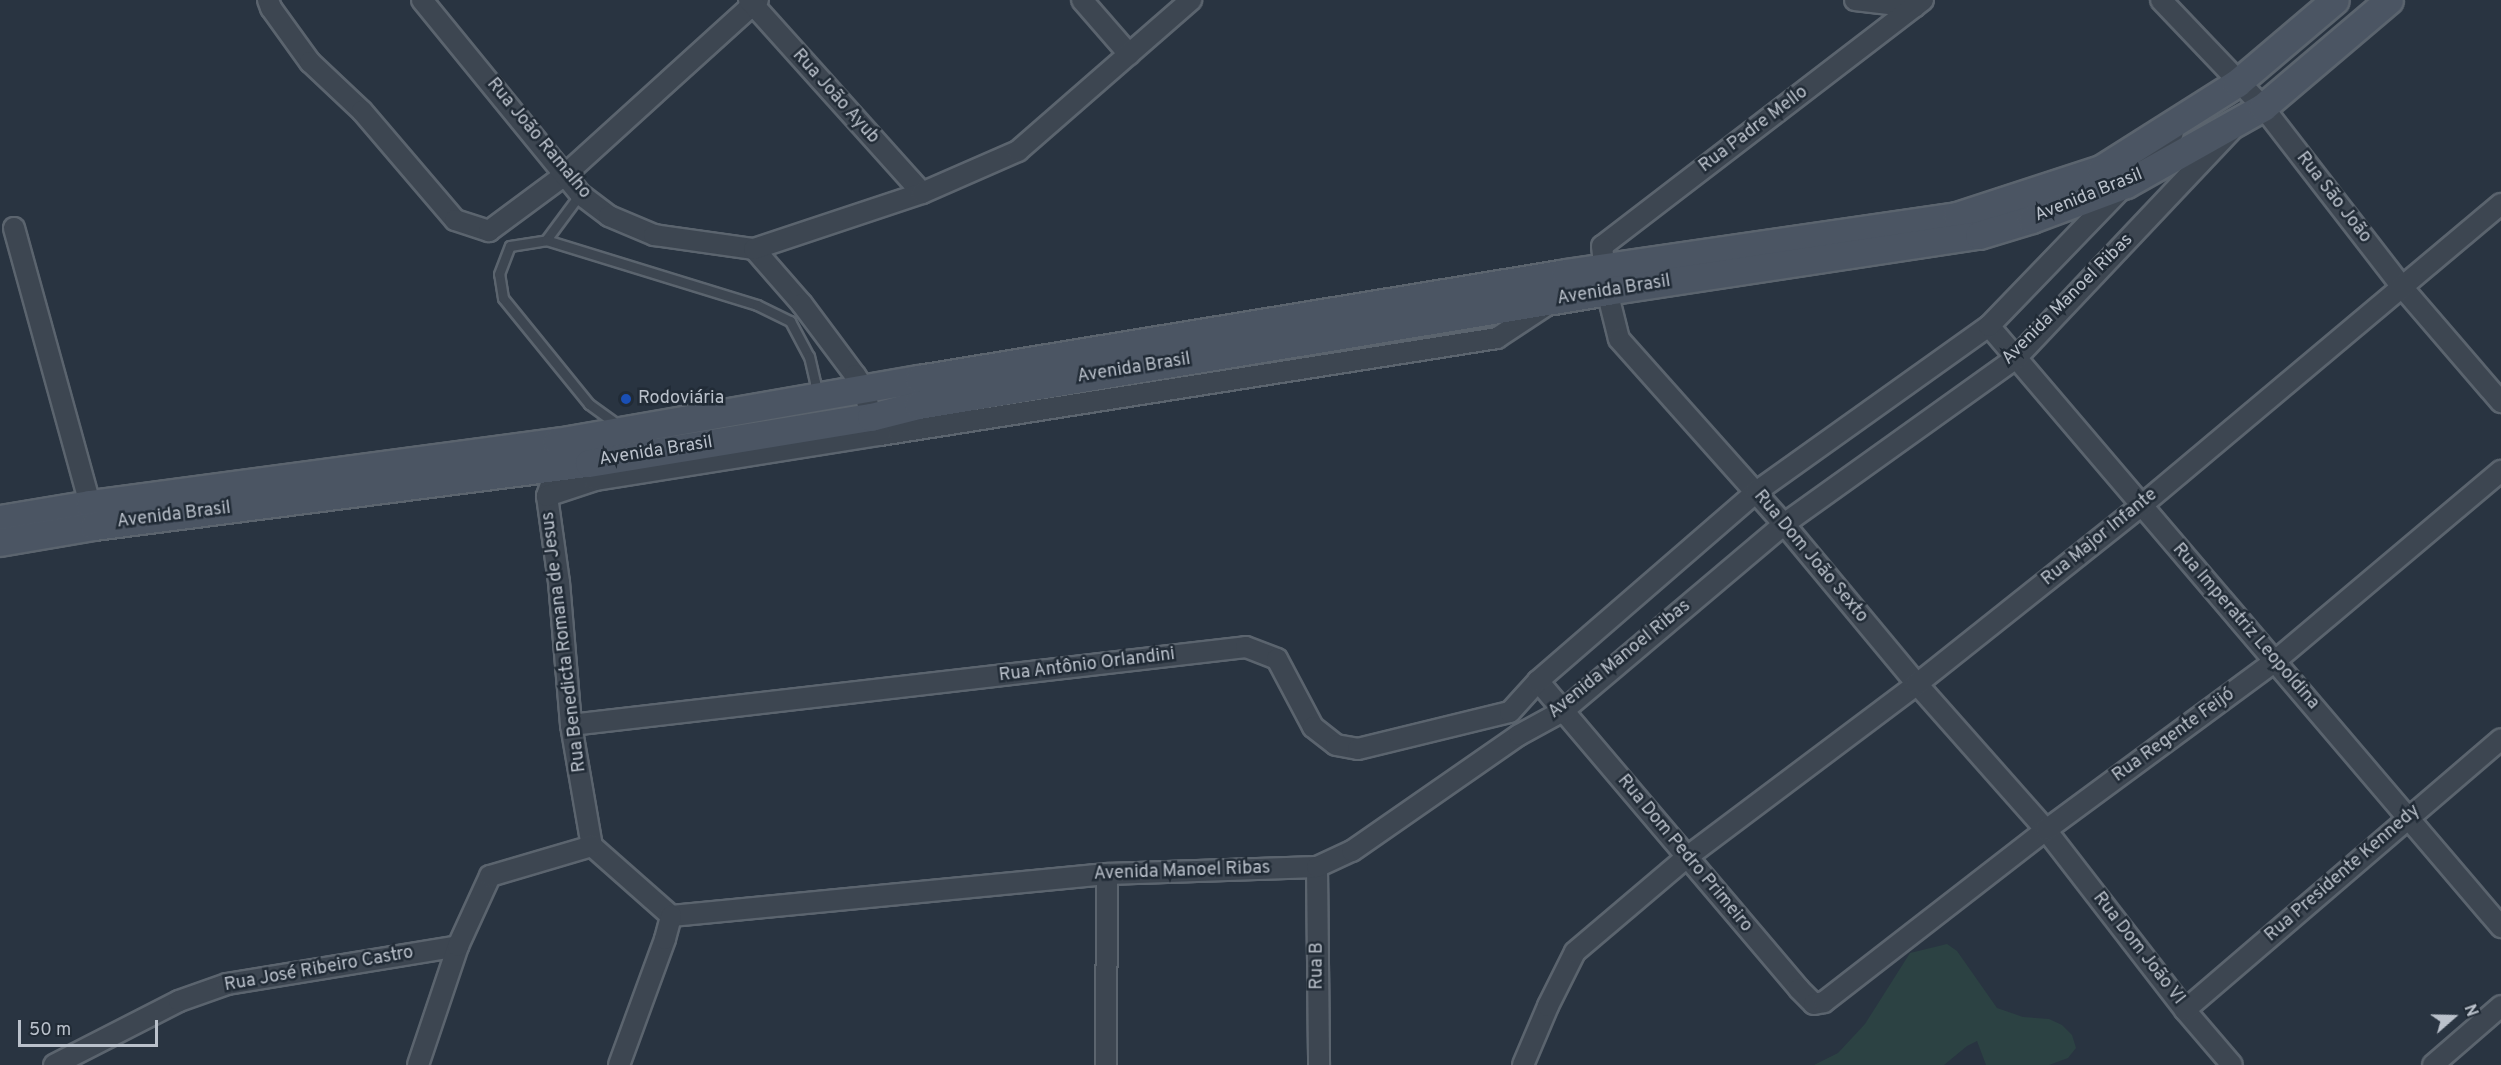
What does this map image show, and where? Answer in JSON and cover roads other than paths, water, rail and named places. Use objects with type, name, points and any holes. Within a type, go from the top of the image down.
[{"type":"main road","name":"Avenida Manoel Ribas","points":[[2205,103],[2237,83],[2335,0]]},
{"type":"main road","name":"Avenida Manoel Ribas","points":[[2254,112],[2390,0]]},
{"type":"main road","name":"Avenida Brasil","points":[[590,455],[814,398],[864,389],[918,392],[1553,301],[1605,269],[1957,216],[2101,169],[2205,103]]},
{"type":"main road","name":"Avenida Brasil","points":[[1,520],[90,504],[557,455],[590,455],[876,426],[918,392],[1566,273],[1979,235],[2032,219],[2126,184],[2254,112]]},
{"type":"main road","name":"Avenida Brasil","points":[[1,520],[94,526],[557,455]]},
{"type":"street","points":[[268,0],[271,8],[310,62],[362,111],[455,220],[489,231],[566,174],[753,2]]},
{"type":"street","name":"Rua João Ramalho","points":[[422,0],[580,194],[609,216],[654,236],[754,249]]},
{"type":"street","points":[[1082,0],[1129,54]]},
{"type":"street","points":[[1191,0],[1018,151],[922,193],[754,249],[802,304],[864,389],[876,426],[1497,338],[1553,301],[1566,273]]},
{"type":"street","points":[[1855,0],[1919,4]]},
{"type":"street","name":"Rua São João","points":[[2160,0],[2237,83],[2254,112],[2501,402]]},
{"type":"street","name":"Rua João Ayub","points":[[753,2],[922,193]]},
{"type":"street","name":"Rua Padre Mello","points":[[1605,269],[1919,4]]},
{"type":"street","name":"Avenida Manoel Ribas","points":[[1538,681],[1756,492],[1989,326],[2126,184],[2144,161],[2205,103]]},
{"type":"street","name":"Avenida Manoel Ribas","points":[[671,916],[1107,874],[1317,867],[1352,851],[1519,735],[1563,711],[1784,524],[2016,358],[2254,112]]},
{"type":"street","name":"Rua Major Infante","points":[[1523,1065],[1548,1006],[1575,952],[1687,857],[1917,684],[2141,506],[2501,204]]},
{"type":"street","points":[[14,228],[90,504]]},
{"type":"street","name":"Rua Dom João Sexto","points":[[1605,269],[1619,339],[1784,524],[1917,684],[2046,831]]},
{"type":"street","name":"Rua Imperatriz Leopoldina","points":[[1989,326],[2501,927]]},
{"type":"street","name":"Rua Benedicta Romana de Jesus","points":[[557,455],[547,496],[559,582],[571,725],[592,846]]},
{"type":"street","points":[[547,496],[590,455]]},
{"type":"street","name":"Rua Regente Feijó","points":[[1838,991],[2046,831],[2274,662],[2501,471]]},
{"type":"street","name":"Rua Antônio Orlandini","points":[[571,725],[1246,647],[1277,659],[1313,727],[1336,745],[1358,749],[1510,712]]},
{"type":"street","points":[[1519,735],[1510,712],[1538,681]]},
{"type":"street","name":"Rua Dom Pedro Primeiro","points":[[1538,681],[1814,1004],[1824,1002],[1838,991]]},
{"type":"street","name":"Rua Presidente Kennedy","points":[[2185,1010],[2501,739]]},
{"type":"street","name":"Rua Dom João VI","points":[[2046,831],[2185,1010],[2232,1065]]},
{"type":"street","points":[[418,1065],[458,946],[490,876],[592,846],[671,916],[666,939],[619,1065]]},
{"type":"street","name":"Rua B","points":[[1317,867],[1319,1065]]},
{"type":"street","points":[[1106,1065],[1107,874]]},
{"type":"street","name":"Rua José Ribeiro Castro","points":[[54,1065],[179,1001],[227,984],[458,946]]},
{"type":"street","points":[[2433,1065],[2501,1006]]},
{"type":"lane","points":[[546,240],[580,194]]},
{"type":"lane","points":[[590,455],[619,426],[589,404],[503,298],[499,274],[510,246],[546,240],[757,305],[790,321],[809,356],[815,383],[814,398]]},
{"type":"place","name":"Rodoviária","points":[[626,399]]}]
